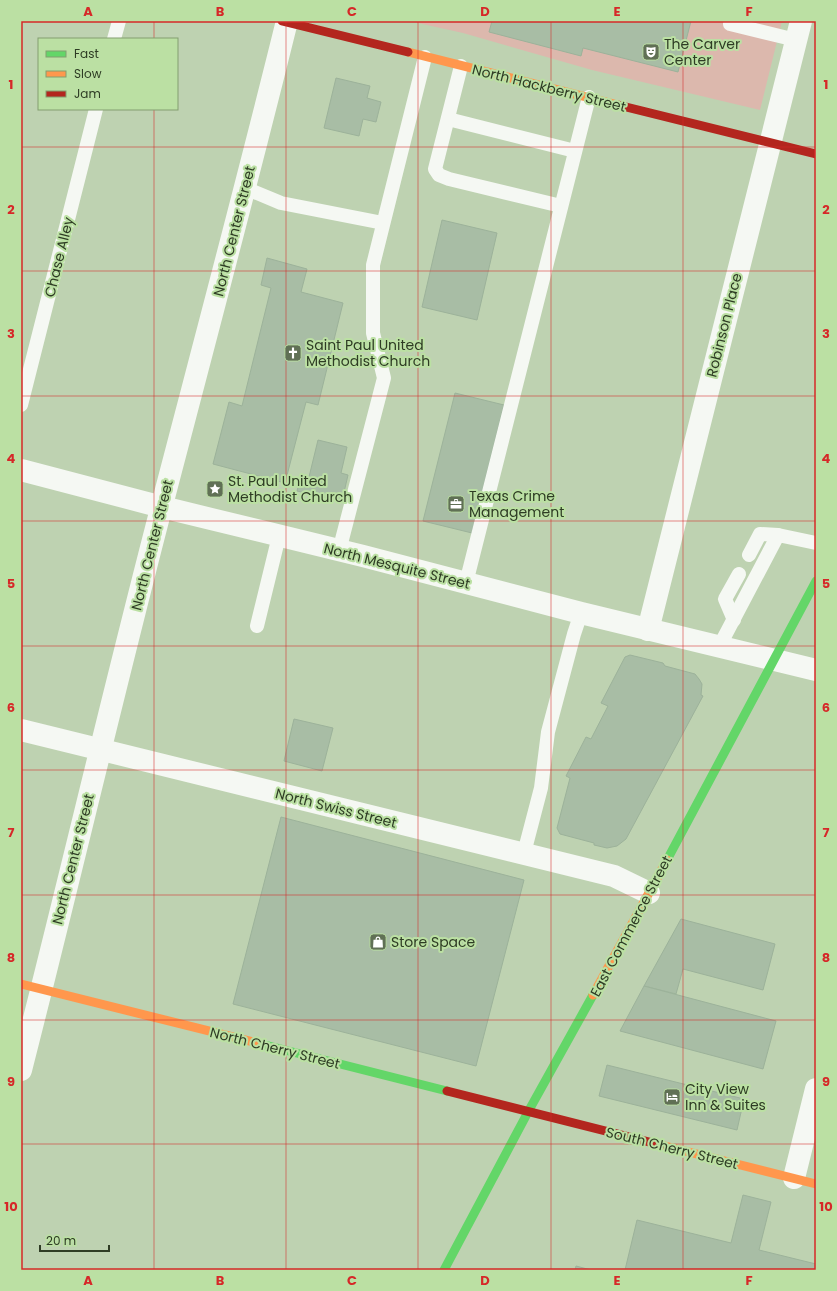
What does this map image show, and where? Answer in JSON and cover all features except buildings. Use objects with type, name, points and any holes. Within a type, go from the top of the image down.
[{"type":"main road","name":"North Hackberry Street","points":[[285,21],[816,154]]},
{"type":"main road","name":"East Commerce Street","points":[[444,1270],[528,1112],[649,893],[816,581]]},
{"type":"main road","name":"North Cherry Street","points":[[31,987],[528,1112]]},
{"type":"main road","name":"South Cherry Street","points":[[528,1112],[816,1184]]},
{"type":"street","name":"North Center Street","points":[[21,1070],[31,987],[71,866],[245,188],[285,21]]},
{"type":"street","name":"Robinson Place","points":[[648,630],[798,30]]},
{"type":"street","name":"North Mesquite Street","points":[[21,470],[648,630],[816,670]]},
{"type":"street","name":"North Swiss Street","points":[[21,730],[614,876],[649,893]]},
{"type":"street","points":[[794,1178],[816,1089]]},
{"type":"lane","points":[[114,38],[119,21]]},
{"type":"lane","points":[[731,21],[730,24],[798,30]]},
{"type":"lane","points":[[339,551],[384,378],[373,334],[373,265],[425,57]]},
{"type":"lane","points":[[461,66],[435,170],[439,176],[561,206]]},
{"type":"lane","points":[[466,584],[589,97]]},
{"type":"lane","name":"Chase Alley","points":[[21,405],[96,110]]},
{"type":"lane","points":[[448,119],[575,151]]},
{"type":"lane","points":[[245,188],[281,203],[383,223]]},
{"type":"lane","points":[[749,555],[760,534],[816,543]]},
{"type":"lane","points":[[257,626],[279,536]]},
{"type":"lane","points":[[719,647],[778,536]]},
{"type":"lane","points":[[734,620],[725,599],[739,574]]},
{"type":"lane","points":[[524,853],[541,788],[548,732],[581,613]]},
{"type":"shaded area","name":"The Carver Center","points":[[409,21],[782,21],[760,110],[592,70],[463,33]]},
{"type":"traffic: fast","points":[[667,860],[816,581]]},
{"type":"traffic: fast","points":[[444,1270],[528,1112],[593,995]]},
{"type":"traffic: fast","points":[[257,1043],[447,1091]]},
{"type":"traffic: slow","points":[[408,52],[618,105]]},
{"type":"traffic: slow","points":[[593,995],[667,860]]},
{"type":"traffic: slow","points":[[21,984],[257,1043]]},
{"type":"traffic: slow","points":[[661,1145],[816,1184]]},
{"type":"traffic: jam","points":[[282,21],[408,52]]},
{"type":"traffic: jam","points":[[618,105],[816,154]]},
{"type":"traffic: jam","points":[[447,1091],[661,1145]]},
{"type":"place","name":"The Carver Center","points":[[651,52]]},
{"type":"place","name":"Saint Paul United Methodist Church","points":[[293,353]]},
{"type":"place","name":"St. Paul United Methodist Church","points":[[215,489]]},
{"type":"place","name":"Texas Crime Management","points":[[456,504]]},
{"type":"place","name":"Store Space","points":[[378,942]]},
{"type":"place","name":"City View Inn & Suites","points":[[672,1097]]}]
